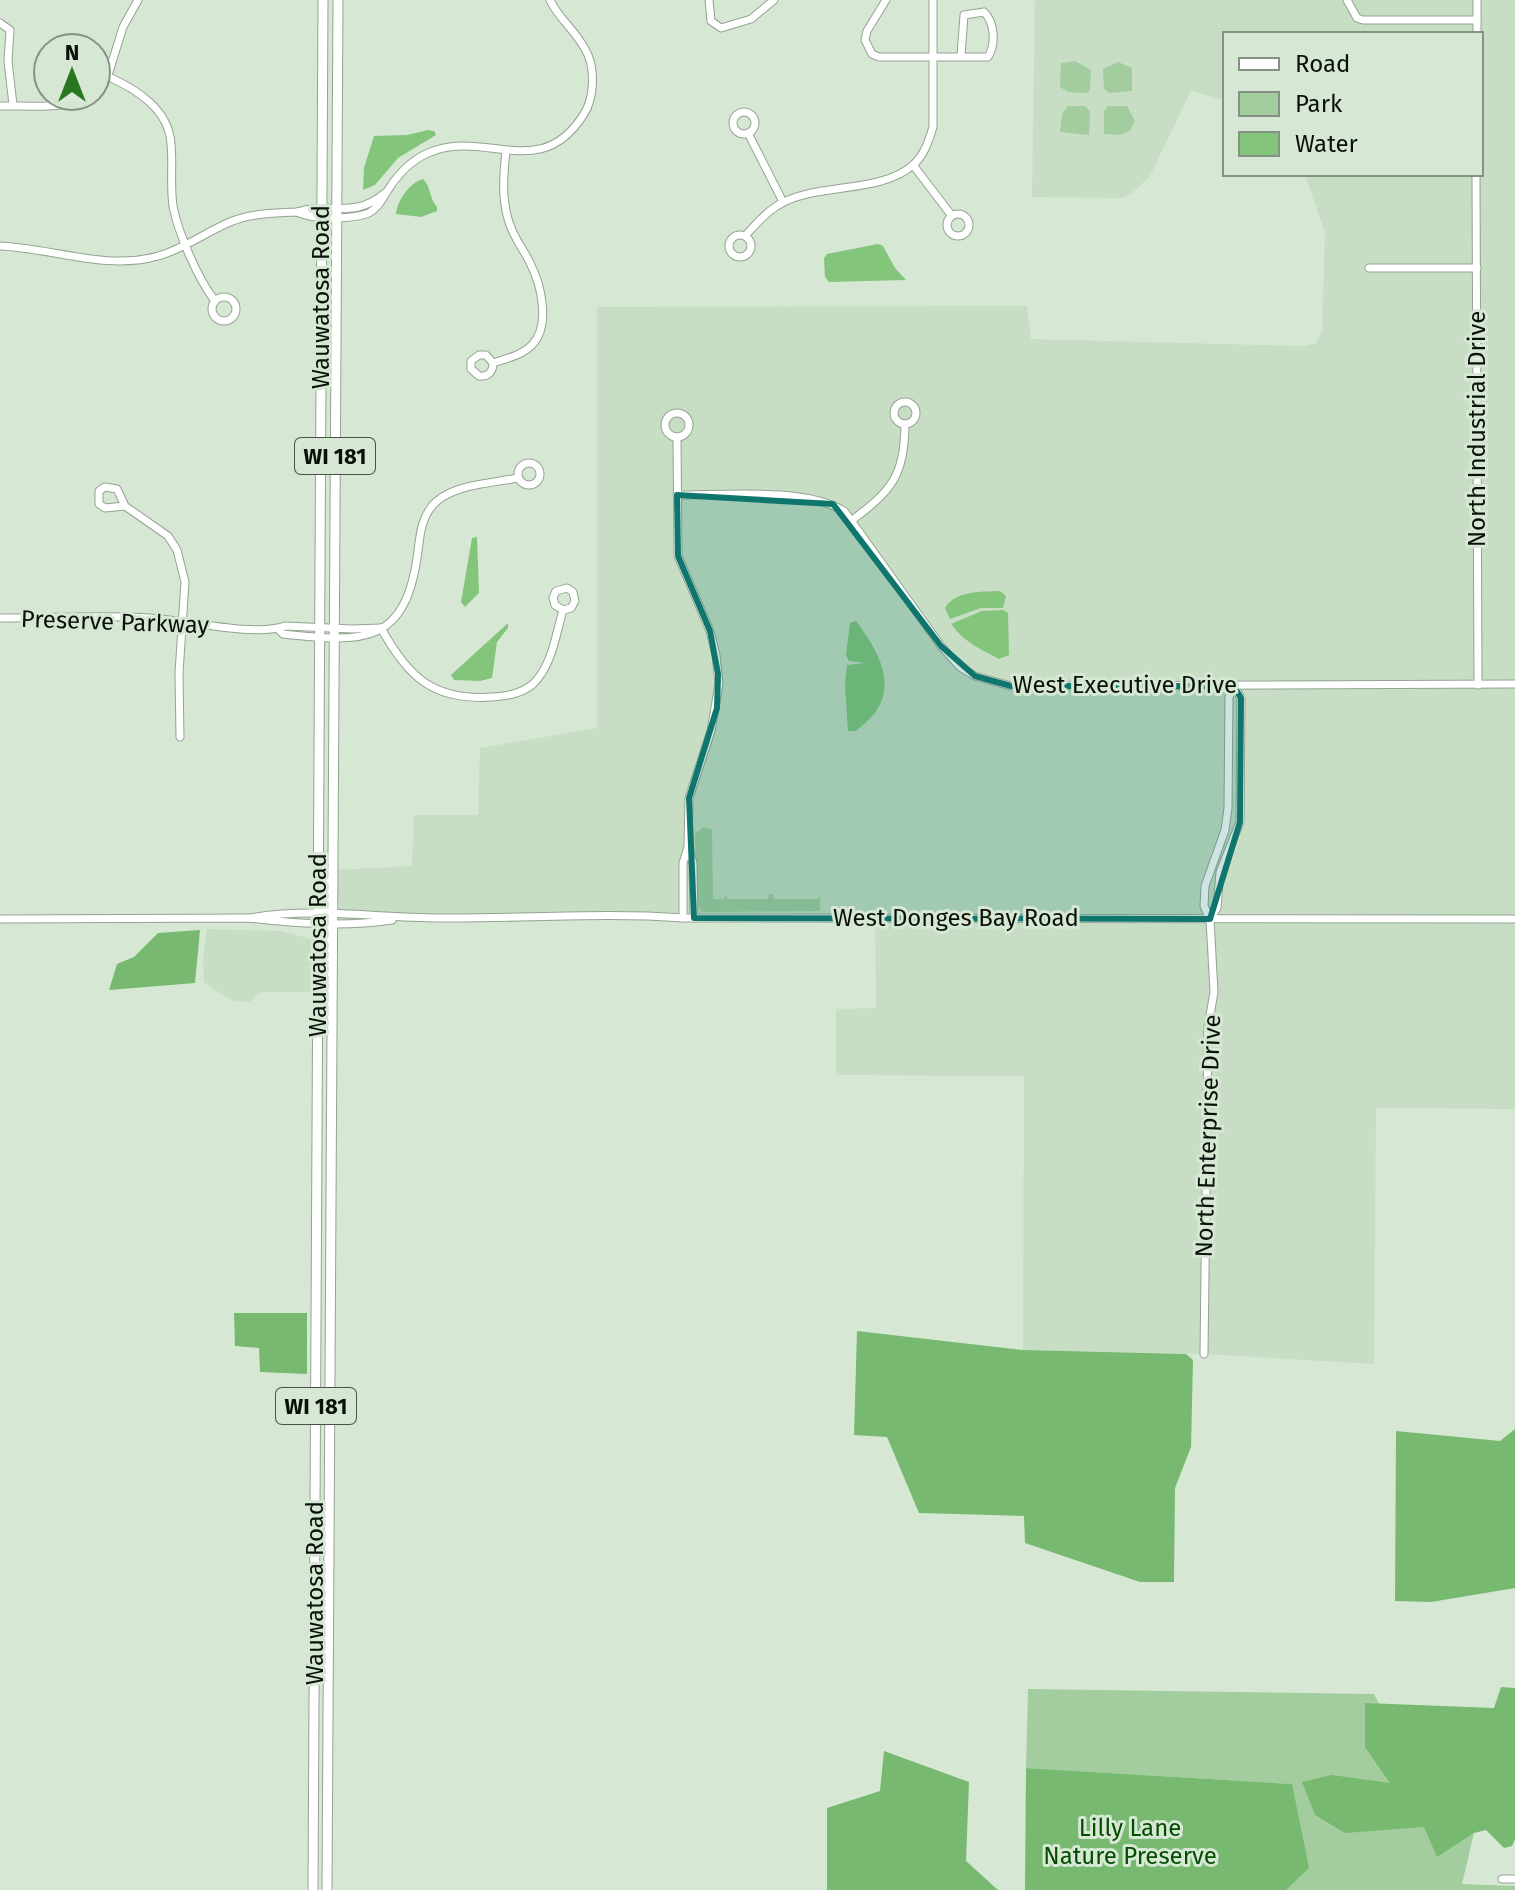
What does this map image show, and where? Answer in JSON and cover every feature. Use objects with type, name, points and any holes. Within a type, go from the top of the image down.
[{"type":"main road","name":"Wauwatosa Road","points":[[323,0],[318,856],[333,988],[327,1890]]},
{"type":"main road","name":"Wauwatosa Road","points":[[313,1890],[326,918],[335,632],[338,0]]},
{"type":"street","points":[[112,61],[123,27],[138,0]]},
{"type":"street","points":[[0,246],[106,260],[159,256],[233,220],[263,213],[297,212],[309,208],[321,213],[358,216],[369,212],[379,204],[407,166],[432,151],[464,146],[535,152],[560,141],[586,111],[592,90],[590,59],[576,33],[554,10],[550,0]]},
{"type":"street","points":[[709,0],[711,21],[721,28],[751,19],[774,0]]},
{"type":"street","points":[[886,0],[867,31],[865,40],[868,51],[879,57],[988,57],[992,52],[992,22],[984,12],[964,15],[961,56]]},
{"type":"street","points":[[745,236],[783,202],[887,178],[913,165],[928,142],[933,127],[933,0]]},
{"type":"street","points":[[1347,0],[1357,18],[1477,20]]},
{"type":"street","points":[[1477,0],[1477,32]]},
{"type":"street","points":[[0,23],[6,25],[11,37],[8,61],[13,105]]},
{"type":"street","points":[[112,78],[126,84],[150,102],[170,131],[170,184],[174,210],[205,288],[215,301]]},
{"type":"street","points":[[0,106],[32,105]]},
{"type":"street","points":[[748,133],[783,202]]},
{"type":"street","points":[[493,363],[533,345],[542,317],[538,281],[512,231],[506,210],[506,151]]},
{"type":"street","points":[[913,165],[952,216]]},
{"type":"street","name":"North Industrial Drive","points":[[1476,176],[1478,685]]},
{"type":"street","points":[[1369,268],[1477,268]]},
{"type":"street","points":[[851,521],[885,494],[892,484],[902,457],[905,424]]},
{"type":"street","points":[[677,437],[678,556],[710,631],[718,674],[717,708],[689,798],[688,847],[683,863],[683,918]]},
{"type":"street","points":[[518,478],[461,489],[431,506],[420,532],[409,597],[398,614],[381,628],[404,665],[416,678],[432,688],[462,697],[503,696],[519,693],[534,683],[548,661],[563,610]]},
{"type":"street","name":"West Executive Drive","points":[[677,495],[811,498],[833,504],[845,512],[941,646],[960,667],[975,676],[1011,686],[1515,684]]},
{"type":"street","points":[[125,506],[168,536],[177,550],[185,582],[179,673],[180,737]]},
{"type":"street","name":"Preserve Parkway","points":[[0,618],[146,618],[246,628],[278,629],[285,626],[365,637],[381,628]]},
{"type":"street","name":"North Enterprise Drive","points":[[1204,1354],[1208,1027],[1214,992],[1210,919],[1204,906],[1205,886],[1227,819],[1229,697],[1234,686]]},
{"type":"street","name":"North Enterprise Drive","points":[[1210,919],[1217,908],[1220,872],[1240,822],[1241,698],[1234,686]]},
{"type":"street","points":[[688,847],[693,863],[694,918]]},
{"type":"street","name":"West Donges Bay Road","points":[[0,919],[326,918],[375,922],[398,918],[650,916],[1515,919]]},
{"type":"street","points":[[1502,1879],[1515,1879]]},
{"type":"highlighted area","points":[[677,495],[833,504],[941,646],[975,676],[1011,686],[1234,686],[1241,698],[1240,822],[1210,919],[694,918],[689,798],[717,708],[718,674],[710,631],[678,556]]},
{"type":"shaded area","points":[[1035,0],[1347,0],[1357,16],[1353,0],[1515,0],[1515,1109],[1376,1108],[1374,1364],[1204,1354],[1023,1350],[1024,1076],[836,1075],[836,1009],[876,1008],[875,919],[398,918],[334,923],[334,870],[412,866],[414,815],[478,815],[480,748],[597,728],[597,307],[1027,306],[1031,339],[1304,346],[1316,343],[1322,331],[1325,233],[1306,176],[1483,176],[1483,32],[1223,32],[1223,99],[1191,91],[1150,176],[1130,195],[1121,198],[1032,197]]},
{"type":"shaded area","points":[[207,929],[281,931],[312,939],[312,992],[261,992],[249,1002],[232,1001],[204,982]]},
{"type":"green space","points":[[1075,61],[1091,70],[1090,90],[1087,93],[1068,92],[1060,87],[1061,63]]},
{"type":"green space","points":[[1118,62],[1132,68],[1132,91],[1109,93],[1104,89],[1103,69]]},
{"type":"green space","points":[[1068,106],[1085,106],[1090,111],[1089,135],[1060,132],[1062,114]]},
{"type":"green space","points":[[1108,106],[1127,106],[1135,121],[1130,131],[1119,135],[1104,134],[1104,111]]},
{"type":"green space","points":[[704,827],[712,830],[713,899],[724,899],[725,894],[728,899],[768,899],[769,894],[773,894],[774,899],[818,899],[820,895],[820,911],[702,912],[697,903],[695,833]]},
{"type":"green space","points":[[200,930],[195,983],[109,990],[117,964],[134,957],[158,933]]},
{"type":"green space","points":[[234,1313],[307,1313],[307,1374],[260,1372],[259,1348],[235,1346]]},
{"type":"green space","points":[[857,1331],[1023,1350],[1186,1354],[1193,1360],[1191,1447],[1175,1488],[1174,1582],[1140,1582],[1025,1543],[1024,1516],[919,1513],[887,1437],[854,1435]]},
{"type":"green space","points":[[1515,1429],[1515,1588],[1431,1602],[1395,1601],[1396,1431],[1500,1441]]},
{"type":"green space","points":[[1501,1687],[1515,1688],[1515,1839],[1512,1846],[1504,1848],[1486,1830],[1474,1833],[1437,1857],[1424,1827],[1345,1833],[1315,1815],[1302,1782],[1332,1775],[1390,1783],[1365,1747],[1365,1703],[1494,1708]]},
{"type":"green space","points":[[1028,1689],[1374,1694],[1379,1704],[1365,1703],[1391,1784],[1332,1775],[1462,1795],[1463,1840],[1474,1833],[1462,1884],[1515,1886],[1515,1890],[1025,1890],[1292,1784],[1026,1768]]},
{"type":"green space","points":[[884,1751],[969,1782],[966,1861],[998,1890],[827,1890],[827,1808],[880,1791]]},
{"type":"green space","name":"Lilly Lane Nature Preserve","points":[[1026,1768],[1292,1784],[1309,1868],[1286,1890],[1025,1890]]},
{"type":"water","points":[[428,130],[436,135],[398,158],[375,185],[363,190],[364,168],[374,136],[407,135]]},
{"type":"water","points":[[423,179],[437,211],[421,217],[396,214],[405,193]]},
{"type":"water","points":[[878,244],[883,246],[906,280],[829,282],[825,277],[824,258],[827,254]]},
{"type":"water","points":[[477,537],[479,593],[465,607],[461,602],[472,538]]},
{"type":"water","points":[[1000,591],[1006,596],[1003,608],[981,608],[950,619],[945,608],[962,595]]},
{"type":"water","points":[[1003,610],[1008,613],[1009,655],[999,659],[967,640],[951,624],[982,611]]},
{"type":"water","points":[[856,621],[876,651],[885,686],[874,714],[856,731],[848,731],[847,665],[865,663],[849,661],[846,655],[850,623]]},
{"type":"water","points":[[508,623],[508,628],[497,642],[492,678],[454,680],[451,675]]}]
